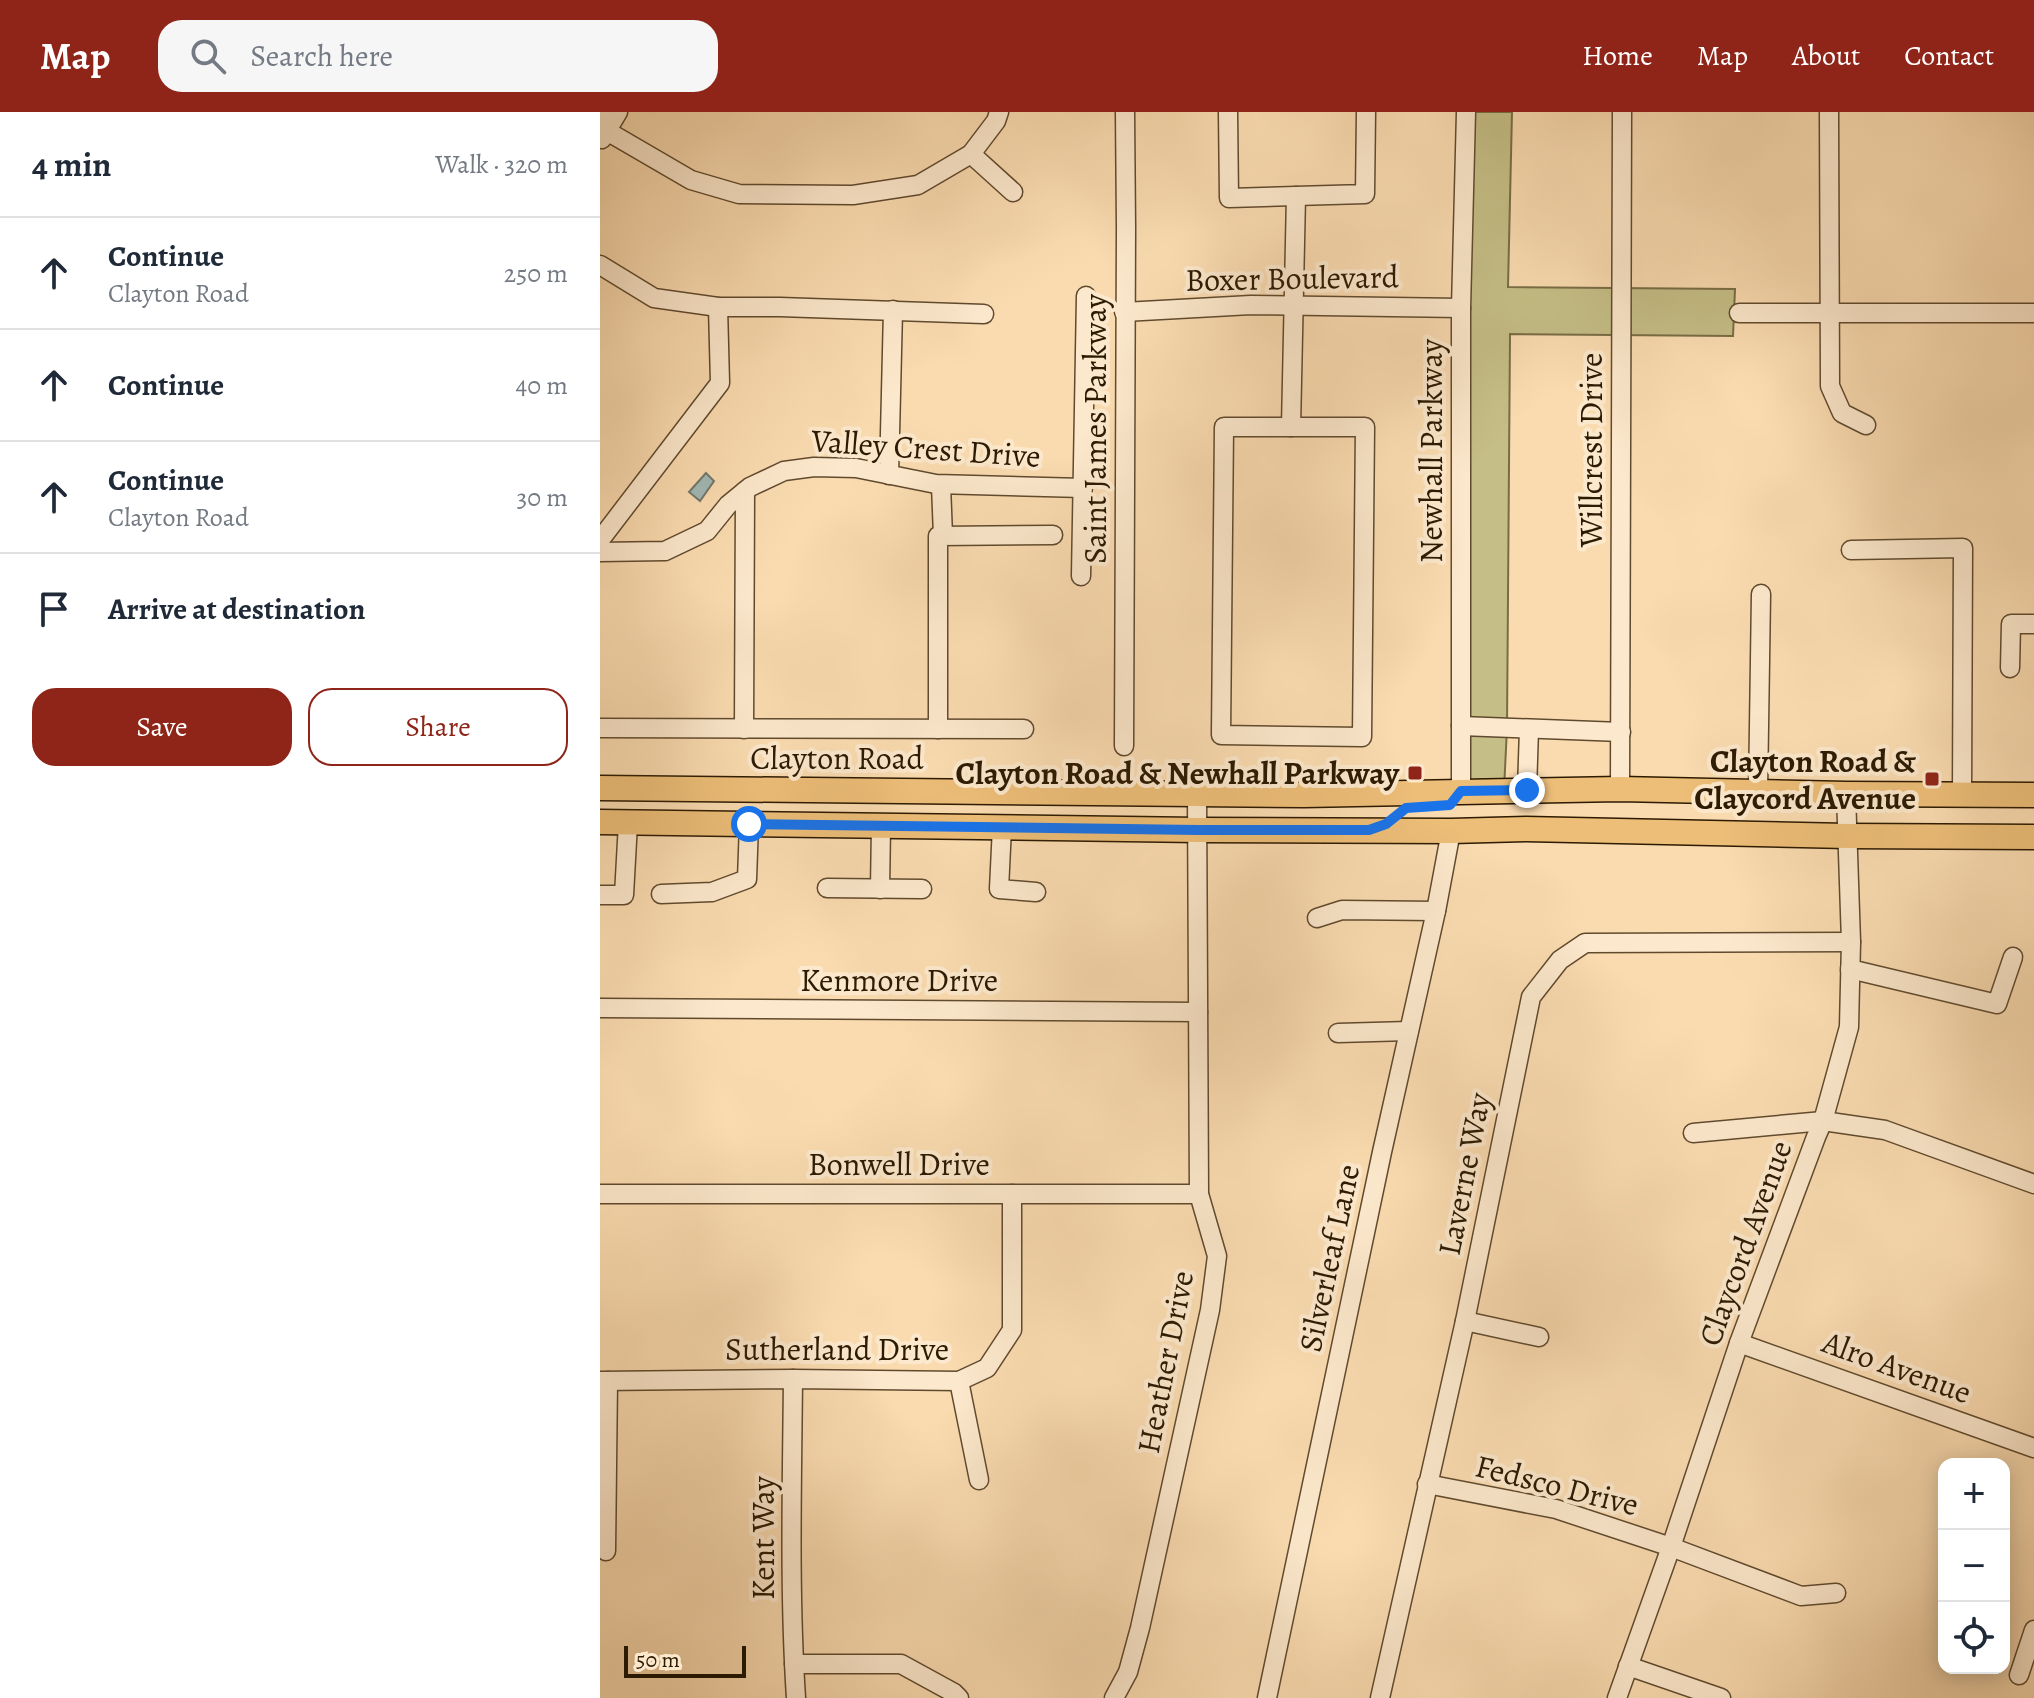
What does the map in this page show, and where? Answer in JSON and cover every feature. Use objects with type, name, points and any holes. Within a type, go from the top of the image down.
[{"type":"main road","name":"Clayton Road","points":[[600,788],[1304,795],[1620,789],[2034,795]]},
{"type":"main road","points":[[1369,830],[1386,824],[1406,808],[1450,805],[1461,791],[1473,805],[1489,808],[1502,821],[1526,829]]},
{"type":"main road","name":"Clayton Road","points":[[600,822],[1198,830],[1526,829],[2034,837]]},
{"type":"street","points":[[618,112],[602,133],[691,180],[739,194],[853,195],[918,185],[971,154],[996,121],[999,112]]},
{"type":"street","name":"Saint James Parkway","points":[[1124,746],[1125,112]]},
{"type":"street","points":[[1228,112],[1229,198],[1365,194],[1366,112]]},
{"type":"street","name":"Newhall Parkway","points":[[1461,791],[1461,308],[1466,112]]},
{"type":"street","name":"Willcrest Drive","points":[[1620,789],[1622,112]]},
{"type":"street","points":[[1829,112],[1830,386],[1842,413],[1866,425]]},
{"type":"street","points":[[971,154],[1013,192]]},
{"type":"street","points":[[1291,427],[1296,196]]},
{"type":"street","points":[[600,265],[654,298],[718,307],[984,314]]},
{"type":"street","points":[[1081,576],[1086,296]]},
{"type":"street","name":"Boxer Boulevard","points":[[1124,312],[1251,305],[1461,308]]},
{"type":"street","points":[[600,540],[720,383],[718,307]]},
{"type":"street","points":[[889,475],[893,310]]},
{"type":"street","points":[[1739,313],[2034,313]]},
{"type":"street","points":[[1224,427],[1291,427],[1365,427],[1362,737],[1221,735],[1224,427]]},
{"type":"street","name":"Valley Crest Drive","points":[[600,552],[665,551],[707,531],[728,505],[765,479],[784,471],[814,467],[856,468],[941,485],[1083,488]]},
{"type":"street","points":[[941,485],[943,536]]},
{"type":"street","points":[[744,729],[745,491]]},
{"type":"street","points":[[938,729],[938,536],[1053,535]]},
{"type":"street","points":[[1851,550],[1963,548],[1962,795]]},
{"type":"street","points":[[1758,792],[1761,594]]},
{"type":"street","points":[[2010,668],[2011,624],[2034,624]]},
{"type":"street","points":[[1461,726],[1621,732]]},
{"type":"street","points":[[600,728],[1024,729]]},
{"type":"street","points":[[1527,790],[1529,729]]},
{"type":"street","name":"Heather Drive","points":[[1114,1698],[1128,1672],[1140,1628],[1210,1310],[1217,1256],[1199,1194],[1197,792]]},
{"type":"street","name":"Claycord Avenue","points":[[1617,1698],[1739,1343],[1823,1121],[1849,1027],[1851,942],[1846,794]]},
{"type":"street","points":[[600,895],[624,895],[628,823]]},
{"type":"street","points":[[661,894],[712,892],[747,879],[749,824]]},
{"type":"street","points":[[880,889],[881,826]]},
{"type":"street","points":[[1002,827],[999,889],[1036,892]]},
{"type":"street","name":"Silverleaf Lane","points":[[1267,1698],[1451,831]]},
{"type":"street","points":[[827,888],[922,889]]},
{"type":"street","points":[[1317,918],[1342,910],[1436,911]]},
{"type":"street","name":"Laverne Way","points":[[1380,1698],[1465,1321],[1531,997],[1560,960],[1585,943],[1851,942]]},
{"type":"street","points":[[1850,969],[1997,1004],[2013,957]]},
{"type":"street","name":"Kenmore Drive","points":[[600,1008],[1198,1012]]},
{"type":"street","points":[[1338,1033],[1409,1031]]},
{"type":"street","points":[[1693,1133],[1823,1121],[1885,1130],[2034,1184]]},
{"type":"street","name":"Bonwell Drive","points":[[600,1194],[1199,1194]]},
{"type":"street","name":"Sutherland Drive","points":[[604,1381],[959,1381],[987,1368],[1012,1330],[1012,1194]]},
{"type":"street","points":[[1465,1321],[1539,1337]]},
{"type":"street","name":"Alro Avenue","points":[[1739,1343],[2034,1448]]},
{"type":"street","name":"Kent Way","points":[[793,1379],[791,1524],[796,1698]]},
{"type":"street","points":[[604,1381],[606,1551]]},
{"type":"street","points":[[959,1381],[979,1480]]},
{"type":"street","name":"Fedsco Drive","points":[[1427,1484],[1556,1509],[1671,1547],[1801,1596],[1836,1593]]},
{"type":"street","points":[[2019,1675],[2034,1630]]},
{"type":"street","points":[[794,1664],[901,1664],[959,1698]]},
{"type":"street","points":[[1628,1666],[1721,1698]]},
{"type":"shaded area","points":[[1466,112],[1512,112],[1508,287],[1735,289],[1733,336],[1510,334],[1504,790],[1461,791]]},
{"type":"water","points":[[706,473],[714,481],[700,501],[689,492]]},
{"type":"place","name":"Clayton Road & Newhall Parkway","points":[[1415,773]]},
{"type":"place","name":"Clayton Road & Claycord Avenue","points":[[1932,779]]},
{"type":"route","points":[[749,824],[1369,830],[1386,824],[1406,808],[1450,805],[1461,791],[1527,790]]}]
